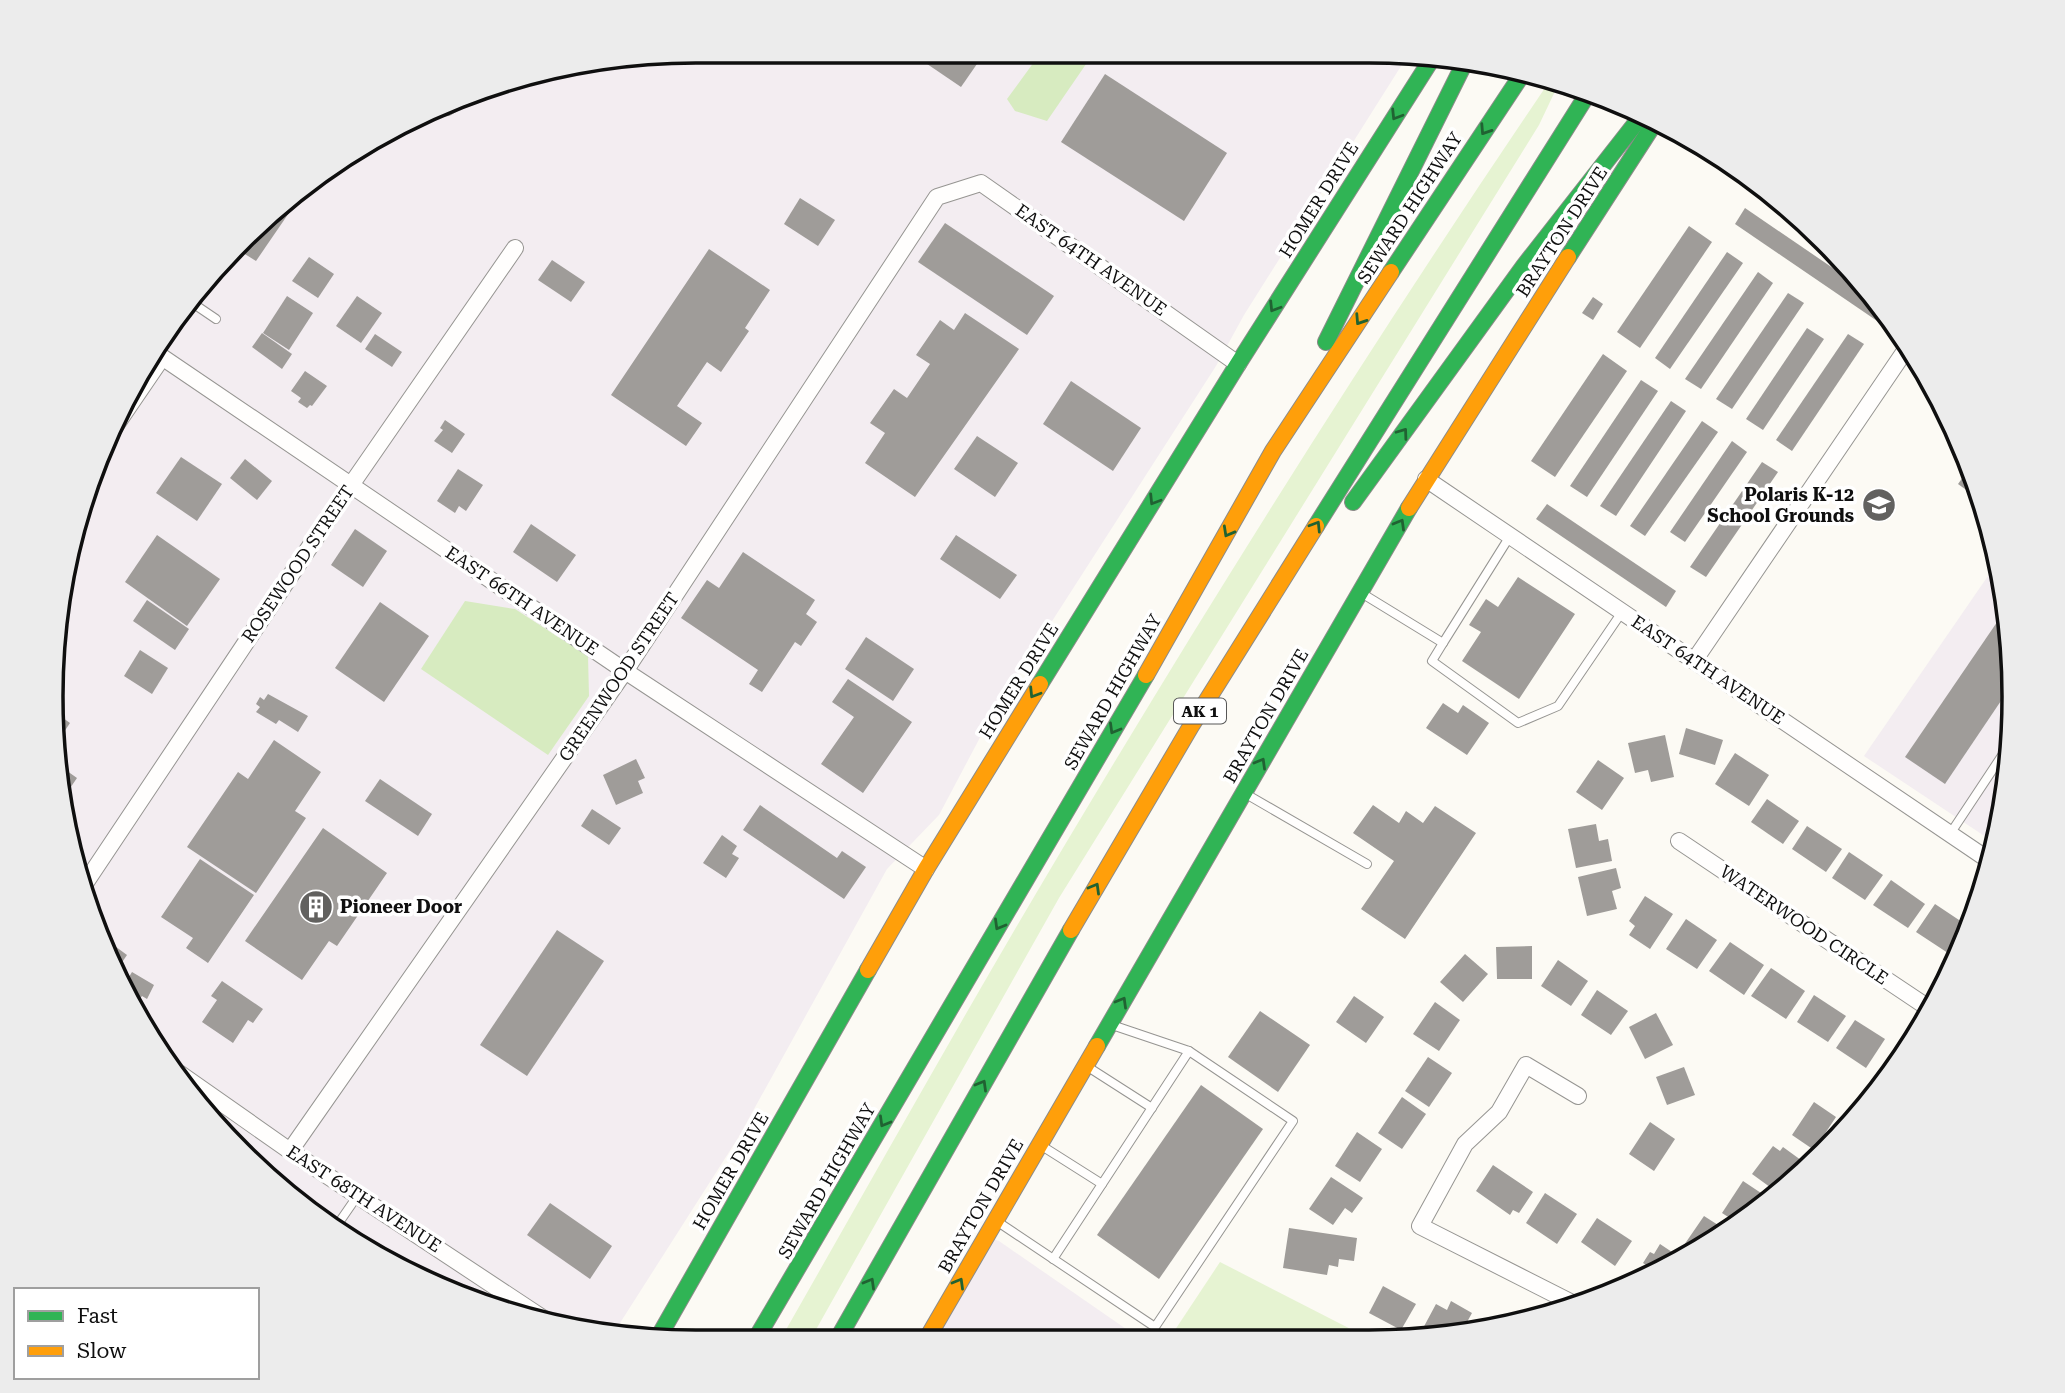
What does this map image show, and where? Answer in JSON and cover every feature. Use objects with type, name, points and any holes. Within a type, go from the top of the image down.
[{"type":"main road","name":"HOMER DRIVE","points":[[663,1329],[926,869],[1238,363],[1427,66]]},
{"type":"main road","points":[[1273,451],[1461,70]]},
{"type":"main road","name":"SEWARD HIGHWAY","points":[[761,1330],[1165,643],[1273,451],[1517,81]]},
{"type":"main road","name":"AK 1","points":[[843,1330],[1098,882],[1191,726],[1583,101]]},
{"type":"main road","points":[[1345,513],[1524,266],[1636,122]]},
{"type":"main road","name":"BRAYTON DRIVE","points":[[932,1330],[1426,479],[1651,129]]},
{"type":"main road","points":[[1191,726],[1329,535]]},
{"type":"street","name":"EAST 64TH AVENUE","points":[[937,197],[981,183],[1238,363]]},
{"type":"street","name":"GREENWOOD STREET","points":[[290,1151],[625,671],[937,197]]},
{"type":"street","name":"ROSEWOOD STREET","points":[[90,876],[351,485],[515,248]]},
{"type":"street","points":[[1693,661],[1902,356]]},
{"type":"street","name":"EAST 66TH AVENUE","points":[[162,357],[625,671],[926,869]]},
{"type":"street","name":"EAST 64TH AVENUE","points":[[1426,479],[1981,856]]},
{"type":"street","name":"WATERWOOD CIRCLE","points":[[1679,841],[1922,1004]]},
{"type":"street","points":[[1563,1299],[1420,1226],[1465,1144],[1499,1112],[1526,1065],[1578,1096]]},
{"type":"street","name":"EAST 68TH AVENUE","points":[[197,1086],[290,1151],[523,1305]]},
{"type":"lane","points":[[198,307],[216,319]]},
{"type":"lane","points":[[1510,536],[1432,661],[1518,723],[1558,706],[1622,612]]},
{"type":"lane","points":[[1360,592],[1443,643]]},
{"type":"lane","points":[[1950,834],[1999,762]]},
{"type":"lane","points":[[1244,793],[1367,864]]},
{"type":"lane","points":[[995,1220],[1155,1328],[1293,1121],[1189,1051],[1109,1025]]},
{"type":"lane","points":[[1053,1259],[1189,1051]]},
{"type":"lane","points":[[1086,1065],[1152,1108]]},
{"type":"lane","points":[[1039,1144],[1102,1184]]},
{"type":"lane","points":[[341,1220],[358,1195]]},
{"type":"shaded area","points":[[696,63],[1402,64],[1244,315],[1216,366],[993,713],[939,815],[887,869],[738,1138],[618,1325],[614,1325],[573,1318],[493,1296],[416,1265],[380,1245],[311,1199],[279,1173],[220,1114],[194,1082],[148,1013],[111,939],[97,900],[75,820],[64,738],[64,655],[75,573],[97,493],[111,454],[148,380],[194,311],[220,279],[279,220],[311,194],[380,148],[416,128],[454,111],[533,85],[614,68]]},
{"type":"shaded area","points":[[1990,573],[2001,655],[2002,696],[1997,779],[1986,837],[1864,756]]},
{"type":"shaded area","points":[[993,1239],[1128,1330],[940,1330]]},
{"type":"green space","points":[[1033,63],[1087,63],[1047,121],[1015,111],[1007,99]]},
{"type":"green space","points":[[1544,89],[1555,92],[1539,125],[1059,898],[816,1330],[786,1330],[989,974],[1178,657],[1360,368]]},
{"type":"green space","points":[[465,601],[515,609],[588,656],[589,696],[548,755],[421,669]]},
{"type":"green space","points":[[1220,1262],[1353,1330],[1175,1330]]},
{"type":"building","points":[[926,63],[978,63],[961,87]]},
{"type":"building","points":[[1105,74],[1227,153],[1184,221],[1061,142]]},
{"type":"building","points":[[800,198],[835,220],[818,246],[784,224]]},
{"type":"building","points":[[1745,208],[1837,271],[1879,322],[1735,224]]},
{"type":"building","points":[[290,211],[256,261],[244,254]]},
{"type":"building","points":[[945,223],[1054,296],[1027,335],[918,262]]},
{"type":"building","points":[[1689,226],[1712,242],[1640,348],[1617,332]]},
{"type":"building","points":[[709,249],[770,290],[745,328],[749,331],[721,372],[707,362],[677,406],[702,423],[686,446],[611,395]]},
{"type":"building","points":[[1727,252],[1743,263],[1670,369],[1655,358]]},
{"type":"building","points":[[309,257],[334,274],[318,298],[292,281]]},
{"type":"building","points":[[552,260],[585,282],[571,302],[538,280]]},
{"type":"building","points":[[1758,272],[1773,283],[1701,389],[1685,379]]},
{"type":"building","points":[[1788,293],[1804,303],[1732,409],[1716,399]]},
{"type":"building","points":[[287,296],[313,313],[289,350],[263,333]]},
{"type":"building","points":[[357,296],[382,313],[361,343],[336,326]]},
{"type":"building","points":[[1593,297],[1603,304],[1593,320],[1582,313]]},
{"type":"building","points":[[965,313],[1019,349],[915,497],[865,463],[885,433],[870,423],[894,389],[907,398],[930,364],[916,355],[940,320],[954,330]]},
{"type":"building","points":[[1807,328],[1824,339],[1763,430],[1746,419]]},
{"type":"building","points":[[262,333],[292,354],[282,369],[252,347]]},
{"type":"building","points":[[375,334],[402,352],[392,367],[365,349]]},
{"type":"building","points":[[1848,334],[1864,344],[1792,451],[1776,440]]},
{"type":"building","points":[[1603,354],[1627,371],[1555,477],[1531,461]]},
{"type":"building","points":[[305,371],[327,386],[312,406],[307,408],[298,402],[301,398],[291,391]]},
{"type":"building","points":[[1641,380],[1658,391],[1587,497],[1570,486]]},
{"type":"building","points":[[1071,381],[1141,428],[1113,471],[1043,424]]},
{"type":"building","points":[[1671,401],[1686,411],[1616,516],[1600,506]]},
{"type":"building","points":[[445,420],[465,434],[452,453],[434,441],[443,430],[440,428]]},
{"type":"building","points":[[1702,421],[1718,432],[1645,536],[1630,526]]},
{"type":"building","points":[[977,436],[1018,463],[995,497],[954,469]]},
{"type":"building","points":[[1732,441],[1747,452],[1685,542],[1670,532]]},
{"type":"building","points":[[181,457],[222,484],[197,521],[156,493]]},
{"type":"building","points":[[245,459],[272,481],[257,500],[230,478]]},
{"type":"building","points":[[1762,462],[1778,472],[1706,577],[1690,567]]},
{"type":"building","points":[[458,469],[483,485],[466,511],[459,506],[455,513],[437,501]]},
{"type":"building","points":[[1963,478],[1967,491],[1958,484]]},
{"type":"building","points":[[1547,504],[1676,591],[1666,607],[1536,519]]},
{"type":"building","points":[[531,524],[576,555],[557,582],[513,552]]},
{"type":"building","points":[[355,529],[387,551],[363,587],[331,565]]},
{"type":"building","points":[[157,535],[220,579],[187,626],[125,582]]},
{"type":"building","points":[[956,535],[1017,575],[1000,599],[940,559]]},
{"type":"building","points":[[743,552],[815,600],[806,614],[817,622],[801,646],[795,642],[762,692],[749,684],[758,670],[681,618],[707,580],[719,588]]},
{"type":"building","points":[[1518,577],[1575,614],[1519,699],[1462,661],[1481,632],[1469,625],[1486,599],[1498,607]]},
{"type":"building","points":[[147,600],[189,629],[175,650],[133,621]]},
{"type":"building","points":[[380,602],[429,636],[384,702],[335,668]]},
{"type":"building","points":[[1998,621],[2002,699],[1945,784],[1905,757]]},
{"type":"building","points":[[866,637],[914,669],[893,701],[845,669]]},
{"type":"building","points":[[140,650],[168,668],[152,694],[124,676]]},
{"type":"building","points":[[848,679],[912,722],[863,793],[821,764],[854,717],[832,702]]},
{"type":"building","points":[[268,694],[308,716],[298,732],[279,720],[276,724],[256,712],[260,707],[256,704],[260,697],[264,700]]},
{"type":"building","points":[[1443,703],[1458,713],[1463,705],[1489,723],[1467,755],[1426,728]]},
{"type":"building","points":[[64,718],[70,723],[64,732]]},
{"type":"building","points":[[1686,728],[1723,740],[1715,765],[1679,754]]},
{"type":"building","points":[[1665,735],[1674,777],[1651,782],[1648,770],[1635,773],[1628,743]]},
{"type":"building","points":[[274,740],[321,772],[295,811],[306,818],[256,893],[187,847],[238,772],[248,779]]},
{"type":"building","points":[[1735,753],[1769,775],[1749,806],[1715,784]]},
{"type":"building","points":[[636,759],[645,778],[638,781],[643,793],[616,805],[603,775]]},
{"type":"building","points":[[1598,760],[1624,778],[1602,810],[1576,792]]},
{"type":"building","points":[[67,771],[77,778],[70,789]]},
{"type":"building","points":[[380,779],[432,814],[418,836],[365,801]]},
{"type":"building","points":[[1767,799],[1799,821],[1783,844],[1751,822]]},
{"type":"building","points":[[760,805],[837,858],[842,851],[866,867],[844,899],[743,830]]},
{"type":"building","points":[[1373,805],[1399,823],[1406,811],[1423,823],[1435,806],[1476,833],[1405,939],[1361,909],[1394,861],[1353,833]]},
{"type":"building","points":[[592,809],[621,828],[609,845],[581,826]]},
{"type":"building","points":[[1596,824],[1599,841],[1608,839],[1612,861],[1576,868],[1568,829]]},
{"type":"building","points":[[1807,826],[1842,849],[1826,872],[1792,849]]},
{"type":"building","name":"Pioneer Door","points":[[323,828],[387,873],[337,946],[329,941],[302,980],[245,941]]},
{"type":"building","points":[[722,835],[737,846],[732,854],[739,858],[726,878],[703,863]]},
{"type":"building","points":[[1849,852],[1883,875],[1865,900],[1832,878]]},
{"type":"building","points":[[200,859],[254,895],[208,963],[186,948],[193,938],[161,917]]},
{"type":"building","points":[[1616,868],[1621,888],[1612,891],[1617,909],[1587,916],[1578,877]]},
{"type":"building","points":[[1891,880],[1925,904],[1908,928],[1873,905]]},
{"type":"building","points":[[1645,896],[1673,914],[1650,949],[1629,935],[1635,926],[1629,921]]},
{"type":"building","points":[[1935,904],[1960,921],[1948,953],[1916,932]]},
{"type":"building","points":[[1686,919],[1717,940],[1697,969],[1666,949]]},
{"type":"building","points":[[557,930],[604,961],[527,1076],[480,1045]]},
{"type":"building","points":[[1730,942],[1764,965],[1744,995],[1709,971]]},
{"type":"building","points":[[114,945],[127,955],[122,963]]},
{"type":"building","points":[[1532,946],[1532,979],[1497,979],[1496,947]]},
{"type":"building","points":[[1465,954],[1488,974],[1463,1002],[1440,982]]},
{"type":"building","points":[[1558,960],[1588,981],[1571,1006],[1541,986]]},
{"type":"building","points":[[1771,968],[1805,991],[1786,1019],[1751,996]]},
{"type":"building","points":[[132,972],[154,985],[147,999],[142,996],[140,999],[128,978]]},
{"type":"building","points":[[222,981],[263,1009],[253,1023],[248,1020],[233,1043],[202,1022],[217,1000],[211,996]]},
{"type":"building","points":[[1597,990],[1628,1011],[1611,1035],[1581,1015]]},
{"type":"building","points":[[1814,995],[1846,1016],[1828,1042],[1797,1022]]},
{"type":"building","points":[[1354,996],[1384,1017],[1366,1043],[1336,1022]]},
{"type":"building","points":[[1435,1002],[1460,1020],[1439,1051],[1413,1034]]},
{"type":"building","points":[[1260,1011],[1310,1045],[1278,1092],[1228,1057]]},
{"type":"building","points":[[1656,1013],[1673,1045],[1645,1059],[1629,1027]]},
{"type":"building","points":[[1855,1020],[1885,1039],[1866,1068],[1836,1048]]},
{"type":"building","points":[[1428,1057],[1452,1073],[1429,1107],[1405,1091]]},
{"type":"building","points":[[1684,1067],[1695,1095],[1667,1105],[1656,1077]]},
{"type":"building","points":[[1201,1085],[1263,1129],[1159,1279],[1097,1235]]},
{"type":"building","points":[[1402,1097],[1426,1114],[1402,1149],[1378,1133]]},
{"type":"building","points":[[1814,1102],[1836,1117],[1812,1148],[1792,1135]]},
{"type":"building","points":[[1650,1122],[1675,1139],[1654,1171],[1629,1154]]},
{"type":"building","points":[[1357,1132],[1382,1149],[1360,1182],[1335,1166]]},
{"type":"building","points":[[1773,1146],[1780,1151],[1783,1147],[1800,1159],[1769,1187],[1752,1174]]},
{"type":"building","points":[[1493,1165],[1533,1192],[1519,1213],[1513,1210],[1510,1215],[1476,1191]]},
{"type":"building","points":[[1331,1177],[1363,1198],[1352,1213],[1345,1208],[1333,1225],[1309,1209]]},
{"type":"building","points":[[1743,1181],[1761,1193],[1728,1217],[1722,1213]]},
{"type":"building","points":[[1545,1193],[1577,1214],[1557,1244],[1526,1223]]},
{"type":"building","points":[[550,1203],[612,1246],[590,1279],[527,1235]]},
{"type":"building","points":[[1704,1216],[1717,1225],[1685,1245]]},
{"type":"building","points":[[1597,1218],[1632,1241],[1615,1266],[1581,1242]]},
{"type":"building","points":[[1289,1228],[1357,1238],[1354,1261],[1339,1259],[1338,1267],[1329,1265],[1327,1275],[1283,1268]]},
{"type":"building","points":[[1660,1244],[1672,1252],[1647,1266],[1643,1263],[1650,1252],[1654,1254]]},
{"type":"building","points":[[1383,1286],[1416,1304],[1401,1329],[1369,1313]]},
{"type":"building","points":[[1451,1301],[1472,1313],[1467,1322],[1423,1328],[1436,1304],[1447,1310]]},
{"type":"traffic: fast","points":[[1040,684],[1238,364],[1427,66]]},
{"type":"traffic: fast","points":[[1326,342],[1461,70]]},
{"type":"traffic: fast","points":[[1391,272],[1517,81]]},
{"type":"traffic: fast","points":[[1316,526],[1583,101]]},
{"type":"traffic: fast","points":[[1353,502],[1524,266],[1636,122]]},
{"type":"traffic: fast","points":[[1568,257],[1651,129]]},
{"type":"traffic: fast","points":[[1097,1046],[1409,508]]},
{"type":"traffic: fast","points":[[761,1330],[1146,675]]},
{"type":"traffic: fast","points":[[843,1330],[1071,930]]},
{"type":"traffic: fast","points":[[663,1329],[868,970]]},
{"type":"traffic: slow","points":[[1409,508],[1568,257]]},
{"type":"traffic: slow","points":[[1146,675],[1273,451],[1391,272]]},
{"type":"traffic: slow","points":[[1071,930],[1191,726],[1316,526]]},
{"type":"traffic: slow","points":[[868,970],[926,869],[1040,684]]},
{"type":"traffic: slow","points":[[932,1330],[1097,1046]]},
{"type":"place","name":"Polaris K-12 School Grounds","points":[[1879,505]]},
{"type":"place","name":"Pioneer Door","points":[[316,907]]}]
